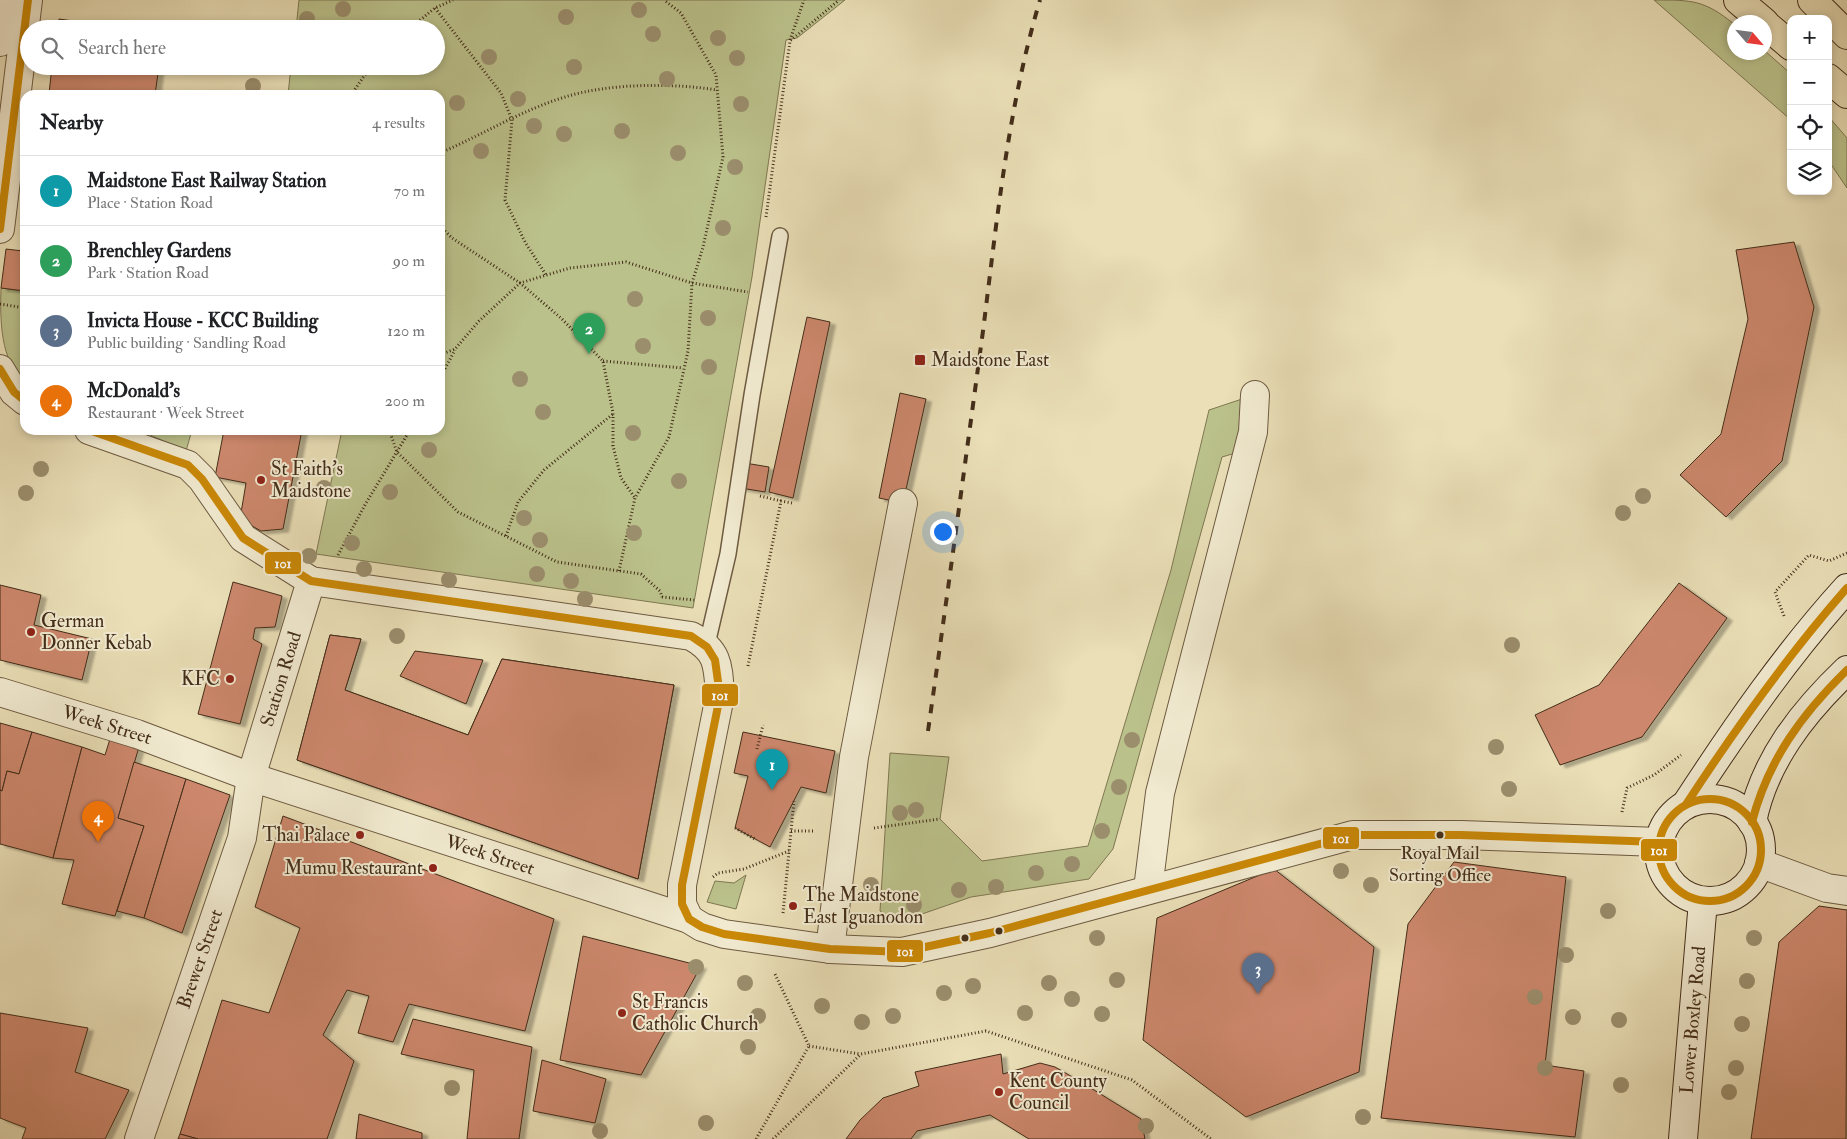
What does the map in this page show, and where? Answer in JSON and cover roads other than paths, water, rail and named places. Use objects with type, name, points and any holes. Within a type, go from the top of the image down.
[{"type":"highway","points":[[1738,0],[1755,15]]},
{"type":"highway","points":[[1812,0],[1847,35]]},
{"type":"highway","points":[[1772,30],[1787,43]]},
{"type":"highway","points":[[1832,81],[1847,94]]},
{"type":"street","points":[[0,42],[6,0]]},
{"type":"street","points":[[26,20],[28,0]]},
{"type":"street","points":[[0,229],[20,65]]},
{"type":"street","points":[[0,369],[13,401]]},
{"type":"street","points":[[1148,890],[1160,793],[1253,432],[1255,395]]},
{"type":"street","points":[[103,435],[188,465],[202,478],[243,538],[318,582],[691,636],[712,656],[720,696],[682,885],[682,904],[689,919]]},
{"type":"street","points":[[830,949],[854,757],[903,503]]},
{"type":"street","name":"Station Road","points":[[251,777],[318,582]]},
{"type":"street","points":[[1687,803],[1707,799],[1724,801],[1740,809],[1752,822],[1758,835],[1759,863],[1753,877],[1744,888],[1732,896],[1718,901],[1703,901],[1688,896],[1674,887],[1665,874],[1659,859],[1659,842],[1665,826],[1675,813],[1687,803],[1732,734],[1818,619],[1847,588]]},
{"type":"street","points":[[1752,822],[1761,788],[1775,756],[1823,693],[1847,670]]},
{"type":"street","name":"Week Street","points":[[0,692],[137,734],[251,777],[689,919],[702,927],[724,934],[830,949],[902,952],[990,933],[1353,835],[1659,842]]},
{"type":"street","name":"Brewer Street","points":[[139,1139],[242,838],[251,777]]},
{"type":"street","points":[[1759,863],[1827,888],[1847,891]]},
{"type":"street","name":"Lower Boxley Road","points":[[1683,1139],[1703,901]]},
{"type":"lane","points":[[712,656],[752,395],[780,236]]},
{"type":"railway","points":[[928,731],[1005,164],[1020,81],[1040,0]]},
{"type":"place","name":"Brenchley Gardens","points":[[589,354]]},
{"type":"place","name":"Maidstone East","points":[[920,360]]},
{"type":"place","name":"St Faith's Maidstone","points":[[261,480]]},
{"type":"place","name":"German Donner Kebab","points":[[31,632]]},
{"type":"place","name":"KFC","points":[[230,679]]},
{"type":"place","name":"Maidstone East Railway Station","points":[[772,790]]},
{"type":"place","name":"Thai Palace","points":[[360,835]]},
{"type":"place","name":"Royal Mail Sorting Office","points":[[1440,835]]},
{"type":"place","name":"McDonald's","points":[[98,842]]},
{"type":"place","name":"Mumu Restaurant","points":[[433,868]]},
{"type":"place","name":"The Maidstone East Iguanodon","points":[[793,906]]},
{"type":"place","name":"Invicta House - KCC Building","points":[[1258,994]]},
{"type":"place","name":"St Francis Catholic Church","points":[[622,1013]]},
{"type":"place","name":"Kent County Council","points":[[999,1092]]}]
